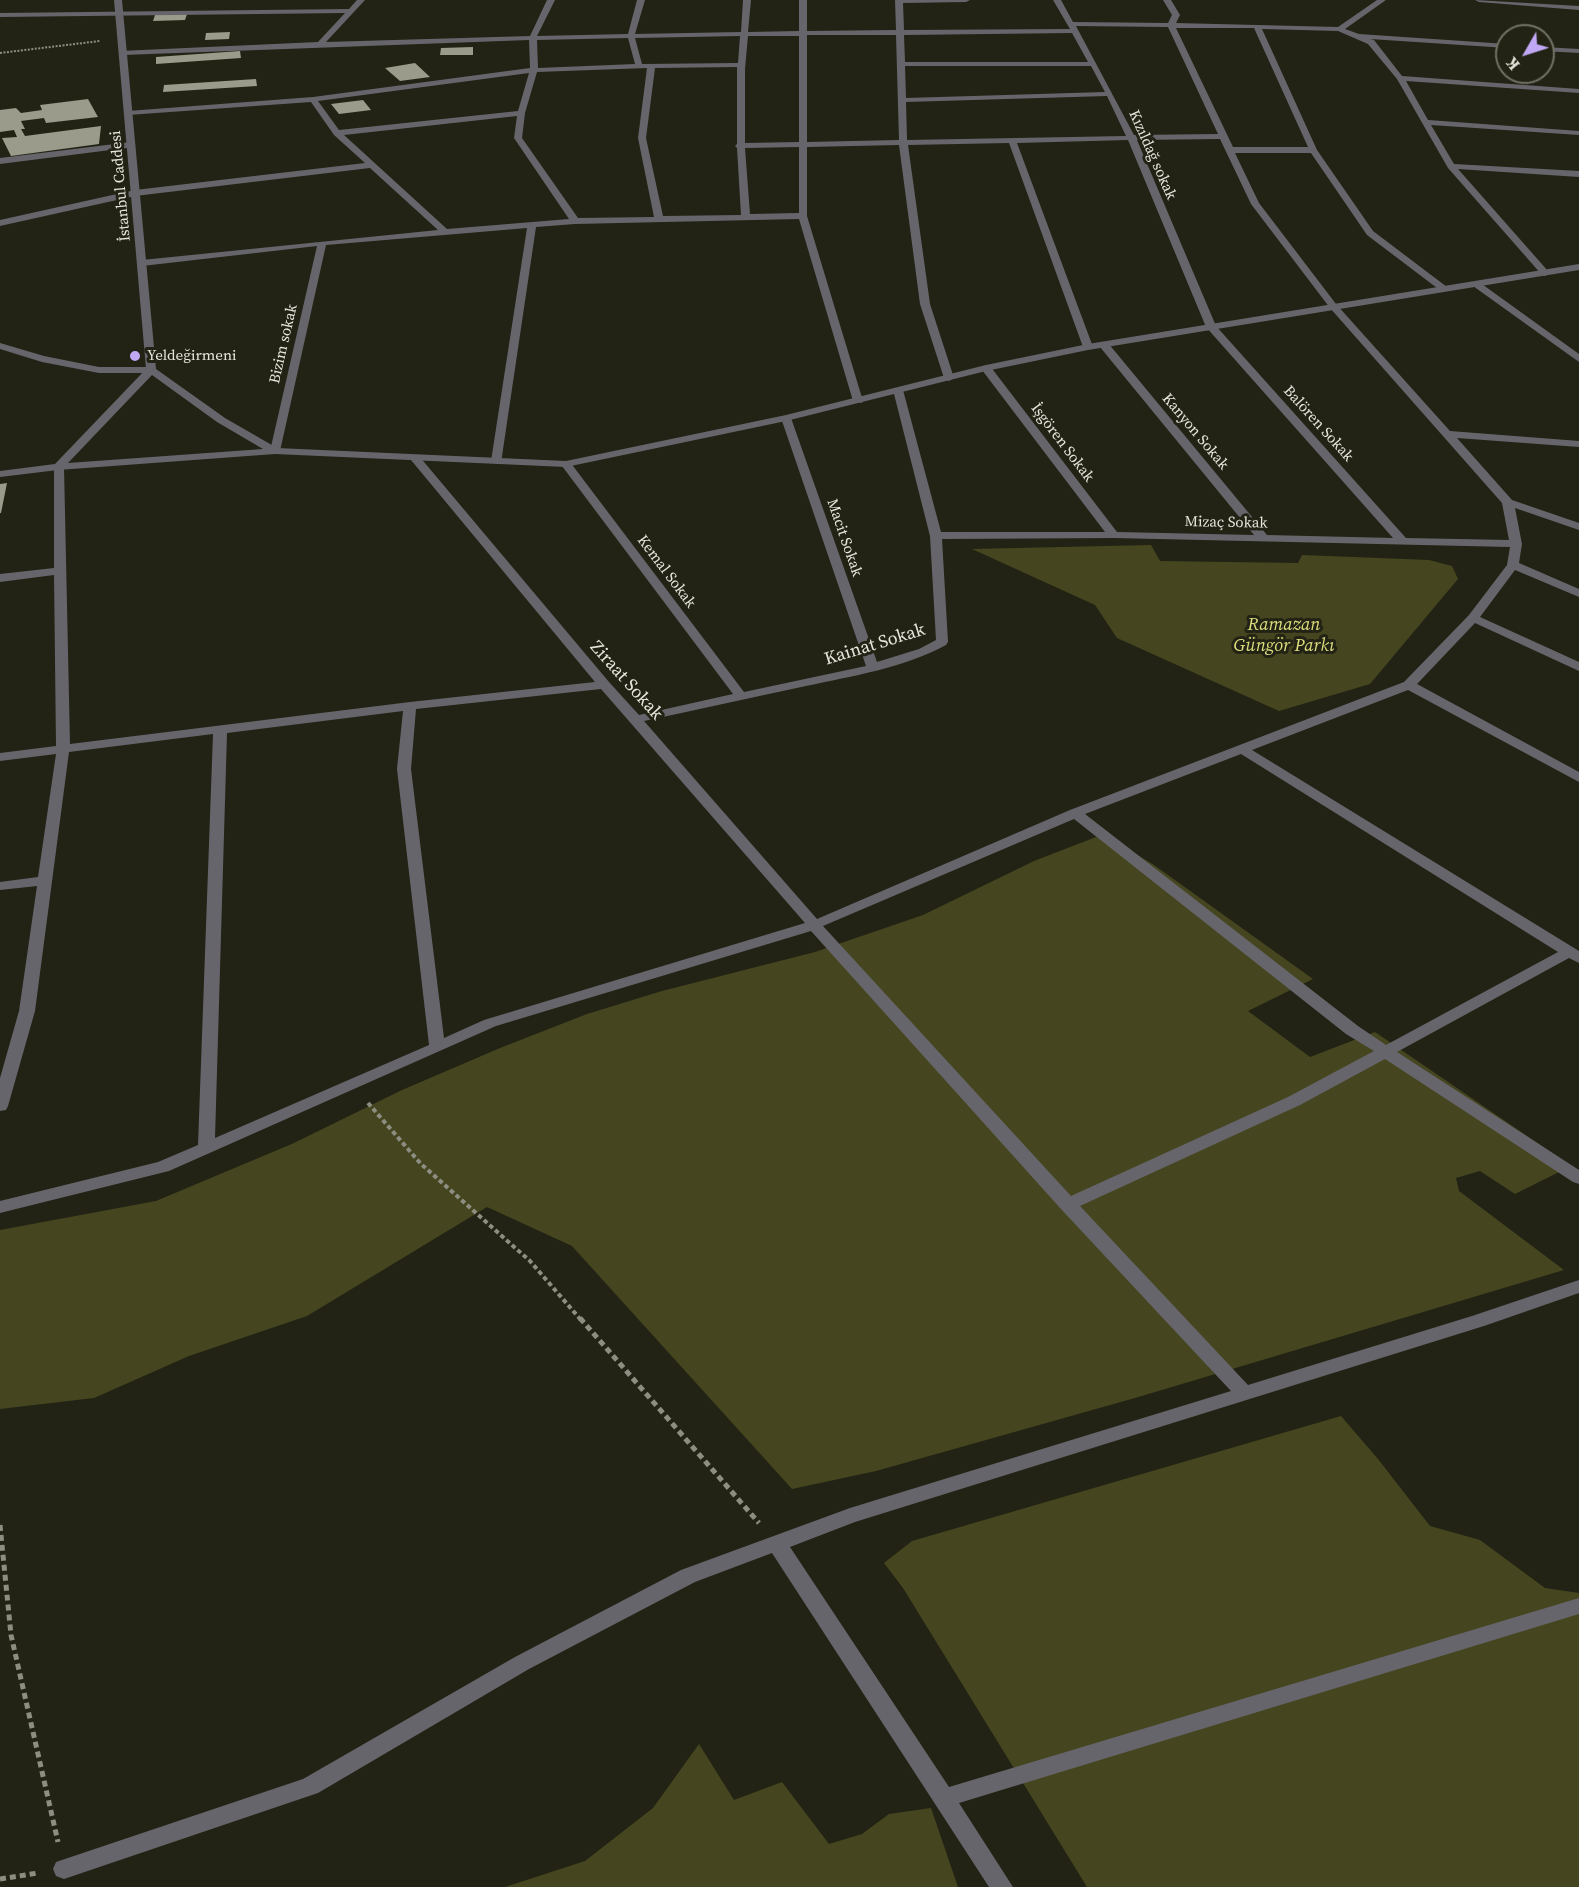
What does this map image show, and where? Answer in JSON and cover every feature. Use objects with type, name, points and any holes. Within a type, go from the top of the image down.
[{"type":"street","name":"İstanbul Caddesi","points":[[118,0],[151,370]]},
{"type":"street","points":[[322,42],[361,0]]},
{"type":"street","points":[[551,0],[533,37],[534,70],[520,113],[518,138],[574,221]]},
{"type":"street","points":[[639,66],[631,36],[641,0]]},
{"type":"street","points":[[746,217],[739,146],[741,65],[746,35],[747,0]]},
{"type":"street","points":[[803,0],[805,145],[803,216],[858,400]]},
{"type":"street","points":[[949,378],[925,304],[903,142],[900,0],[966,0]]},
{"type":"street","name":"Kızıldağ sokak","points":[[1057,0],[1094,64],[1131,137],[1211,327]]},
{"type":"street","points":[[1167,0],[1176,15],[1171,25]]},
{"type":"street","points":[[1339,29],[1382,0]]},
{"type":"street","points":[[1479,0],[1579,8]]},
{"type":"street","points":[[0,15],[351,11]]},
{"type":"street","points":[[1171,25],[1255,204],[1333,306],[1508,502],[1579,527]]},
{"type":"street","points":[[123,53],[322,42],[533,37],[746,35],[1171,25],[1339,29],[1371,42],[1400,78],[1451,166],[1545,273]]},
{"type":"street","points":[[1257,26],[1313,150],[1370,233],[1444,289]]},
{"type":"street","points":[[1358,36],[1495,45]]},
{"type":"street","points":[[1555,50],[1578,51],[1579,62]]},
{"type":"street","points":[[902,64],[1094,64]]},
{"type":"street","points":[[128,113],[313,99],[534,70],[741,65]]},
{"type":"street","points":[[651,66],[642,138],[658,219]]},
{"type":"street","points":[[1400,78],[1579,91]]},
{"type":"street","points":[[903,100],[1110,94]]},
{"type":"street","points":[[313,99],[337,133],[446,232]]},
{"type":"street","points":[[337,133],[520,113]]},
{"type":"street","points":[[1426,122],[1579,134]]},
{"type":"street","points":[[739,146],[1224,136]]},
{"type":"street","points":[[1012,140],[1088,347]]},
{"type":"street","points":[[0,161],[131,145]]},
{"type":"street","points":[[1230,150],[1313,150]]},
{"type":"street","points":[[0,223],[135,193],[372,165]]},
{"type":"street","points":[[1451,166],[1579,174]]},
{"type":"street","points":[[142,263],[322,243],[574,221],[803,216]]},
{"type":"street","points":[[497,461],[532,225]]},
{"type":"street","name":"Bizim sokak","points":[[275,451],[322,243]]},
{"type":"street","points":[[0,474],[58,467],[275,451],[566,464],[786,418],[986,368],[1088,347],[1579,267]]},
{"type":"street","points":[[1476,284],[1579,360]]},
{"type":"street","name":"Balören Sokak","points":[[1211,327],[1403,542]]},
{"type":"street","name":"Kanyon Sokak","points":[[1104,345],[1264,539]]},
{"type":"street","points":[[0,346],[42,359],[99,370],[151,370],[221,420],[275,451]]},
{"type":"street","name":"İşgören Sokak","points":[[986,368],[1114,535]]},
{"type":"street","points":[[0,1106],[27,1011],[63,749],[58,467],[151,370]]},
{"type":"street","name":"Kainat Sokak","points":[[636,719],[873,668],[924,652],[942,642],[936,536],[898,390]]},
{"type":"street","name":"Macit Sokak","points":[[786,418],[873,668]]},
{"type":"street","points":[[1449,434],[1579,444]]},
{"type":"street","name":"Ziraat Sokak","points":[[415,458],[604,685],[814,925],[1067,1205],[1245,1394]]},
{"type":"street","name":"Kemal Sokak","points":[[566,464],[742,698]]},
{"type":"street","points":[[0,1207],[163,1167],[353,1086],[490,1023],[814,925],[1075,813],[1409,686],[1473,618],[1513,565],[1516,544],[1508,502]]},
{"type":"street","name":"Mizaç Sokak","points":[[936,536],[1114,535],[1516,544]]},
{"type":"street","points":[[1513,565],[1579,593]]},
{"type":"street","points":[[0,578],[60,571]]},
{"type":"street","points":[[1473,618],[1579,667]]},
{"type":"street","points":[[0,757],[410,706],[604,685]]},
{"type":"street","points":[[1409,686],[1579,778]]},
{"type":"street","points":[[410,706],[404,769],[437,1047]]},
{"type":"street","points":[[206,1148],[220,730]]},
{"type":"street","points":[[1242,749],[1574,955]]},
{"type":"street","points":[[1075,813],[1352,1030],[1579,1178]]},
{"type":"street","points":[[0,886],[45,881]]},
{"type":"street","points":[[1067,1205],[1294,1101],[1574,955]]},
{"type":"street","points":[[64,1869],[310,1786],[522,1663],[688,1576],[850,1516],[1478,1321],[1579,1286]]},
{"type":"street","points":[[777,1544],[1002,1887]]},
{"type":"street","points":[[944,1798],[1579,1606]]},
{"type":"path","points":[[0,53],[122,39]]},
{"type":"path","points":[[353,1086],[421,1164],[530,1262],[777,1544]]},
{"type":"path","points":[[0,1525],[11,1635],[64,1869],[0,1879]]},
{"type":"green space","name":"Ramazan Güngör Parkı","points":[[1151,545],[1160,561],[1298,563],[1302,555],[1429,560],[1452,566],[1458,579],[1370,684],[1279,711],[1117,638],[1095,605],[972,549]]},
{"type":"green space","points":[[1096,837],[1116,842],[1154,865],[1313,979],[1248,1011],[1310,1057],[1375,1032],[1571,1166],[1515,1194],[1480,1171],[1456,1178],[1459,1191],[1564,1270],[1135,1398],[876,1471],[792,1489],[572,1246],[487,1207],[307,1316],[189,1356],[94,1398],[0,1409],[0,1230],[156,1201],[294,1143],[402,1090],[587,1014],[662,991],[815,952],[923,915],[1034,861]]},
{"type":"green space","points":[[1341,1416],[1430,1526],[1480,1540],[1545,1588],[1579,1593],[1579,1887],[1087,1887],[903,1588],[884,1563],[912,1541]]},
{"type":"green space","points":[[699,1744],[734,1800],[782,1782],[829,1844],[862,1834],[889,1814],[931,1808],[958,1887],[505,1887],[585,1861],[653,1808]]},
{"type":"building","points":[[187,14],[185,20],[153,21],[155,15]]},
{"type":"building","points":[[230,32],[229,39],[205,40],[206,33]]},
{"type":"building","points":[[473,47],[473,55],[440,55],[441,48]]},
{"type":"building","points":[[240,51],[241,58],[156,64],[156,57]]},
{"type":"building","points":[[415,63],[430,77],[400,81],[385,68]]},
{"type":"building","points":[[256,79],[257,86],[163,92],[164,85]]},
{"type":"building","points":[[88,99],[98,117],[46,123],[44,118],[21,121],[25,129],[21,129],[25,136],[101,126],[99,144],[11,156],[2,138],[17,137],[14,130],[0,132],[0,110],[16,108],[21,113],[42,110],[40,105]]},
{"type":"building","points":[[363,100],[371,110],[339,114],[331,104]]},
{"type":"building","points":[[7,483],[1,513],[0,513],[0,484]]},
{"type":"place","name":"Yeldeğirmeni","points":[[135,356]]}]
